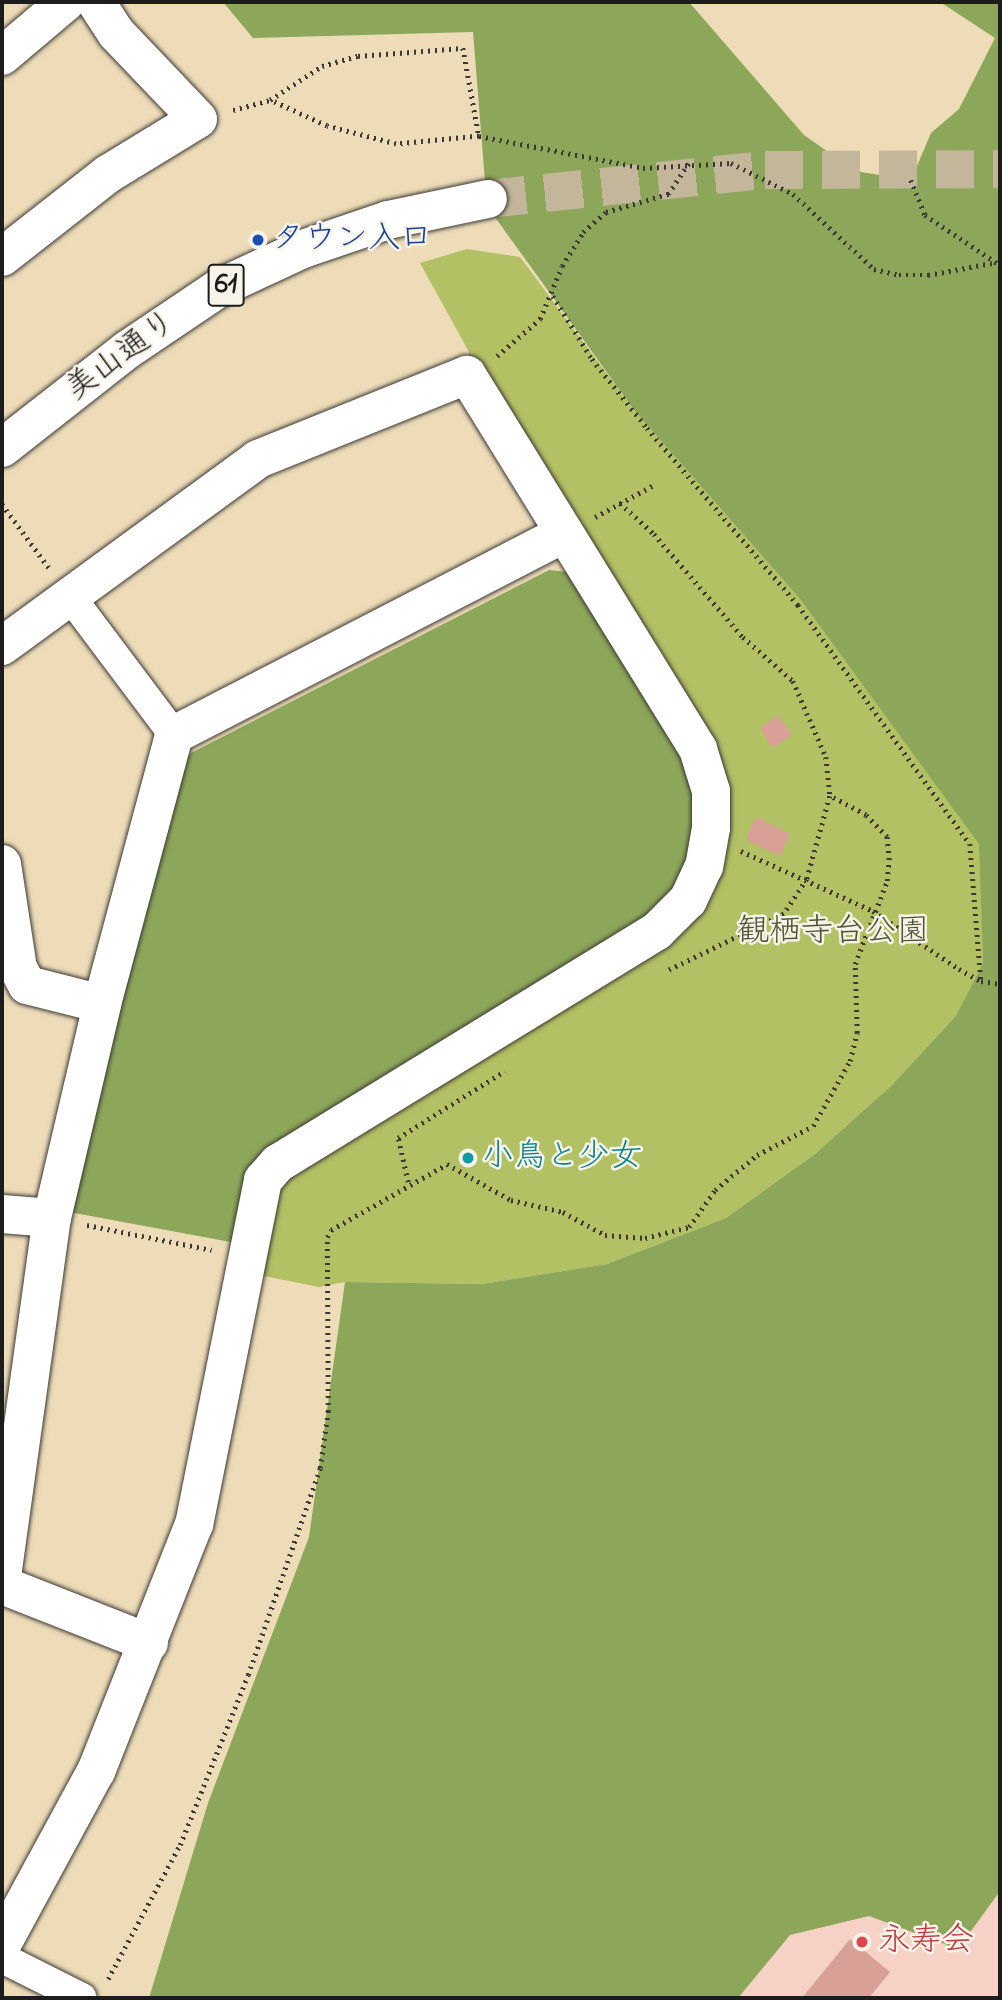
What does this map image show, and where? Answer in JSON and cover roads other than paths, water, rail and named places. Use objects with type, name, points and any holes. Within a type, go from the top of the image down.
[{"type":"street","points":[[2,56],[66,2]]},
{"type":"street","points":[[2,257],[108,174],[198,119],[116,33],[96,2]]},
{"type":"street","name":"美山通り","points":[[2,448],[127,350],[219,288],[303,249],[376,224],[488,199]]},
{"type":"street","points":[[2,646],[258,459],[467,375],[698,749],[711,791],[711,839],[688,900],[657,931],[278,1163],[263,1180],[194,1524],[96,1771],[2,1944]]},
{"type":"street","points":[[2,1577],[68,1222],[102,1004],[174,735],[564,534]]},
{"type":"street","points":[[69,595],[174,735]]},
{"type":"street","points":[[2,864],[18,968],[27,985],[102,1004]]},
{"type":"street","points":[[2,1214],[68,1222]]},
{"type":"street","points":[[2,1586],[149,1643]]},
{"type":"street","points":[[2,1958],[93,1992]]},
{"type":"tunnel","points":[[488,199],[765,170],[1000,169]]},
{"type":"place","name":"タウン入口","points":[[258,240]]},
{"type":"place","name":"小鳥と少女","points":[[468,1158]]},
{"type":"place","name":"永寿会","points":[[862,1942]]},
{"type":"park label","name":"観栖寺台公園","points":[[833,933]]}]
